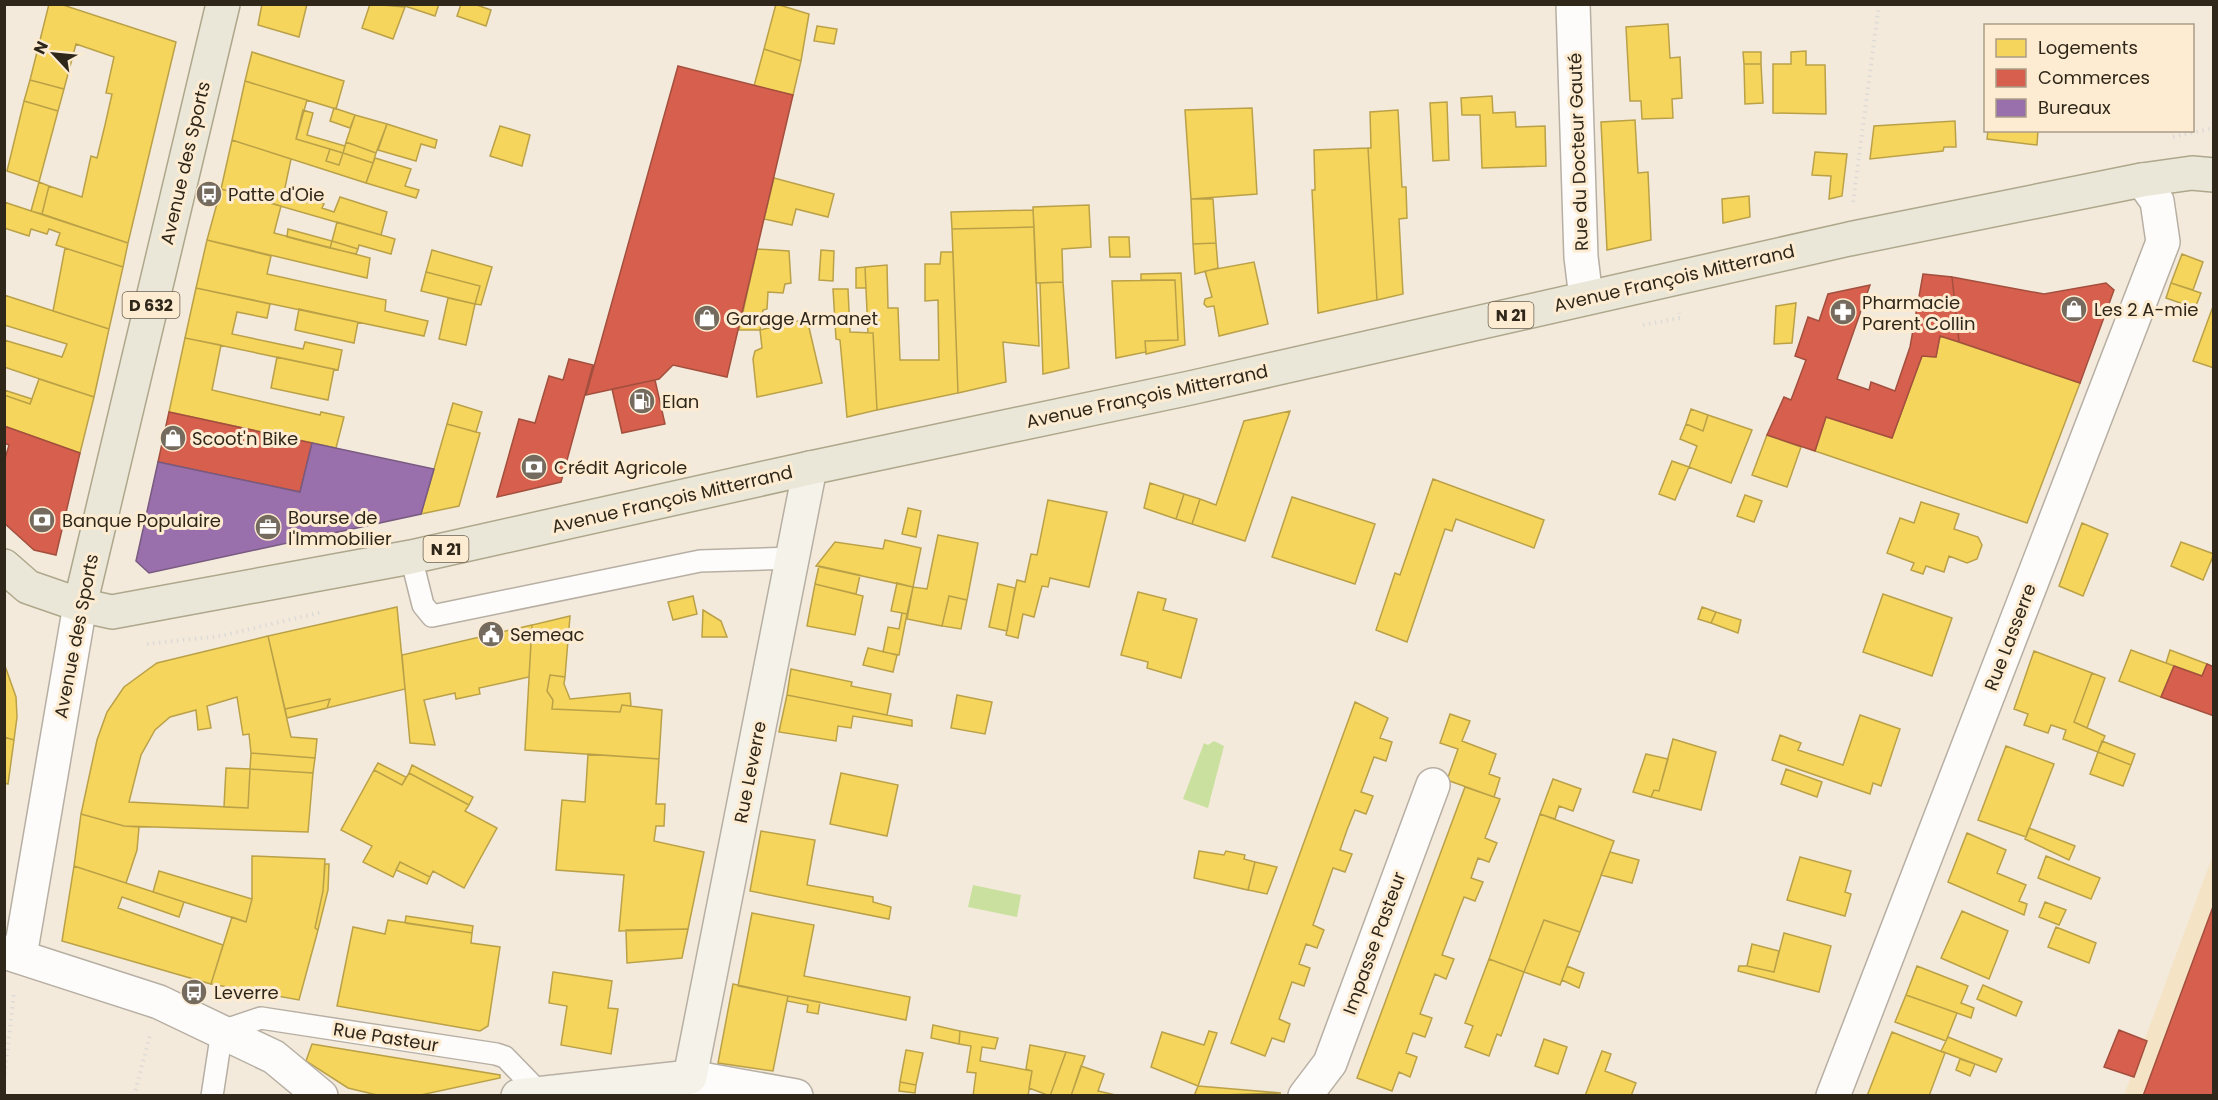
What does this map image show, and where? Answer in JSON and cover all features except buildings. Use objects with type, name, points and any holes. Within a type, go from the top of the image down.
[{"type":"main road","name":"Avenue des Sports","points":[[80,605],[223,4]]},
{"type":"main road","name":"Avenue François Mitterrand","points":[[80,605],[112,612],[411,557],[810,468],[1190,388],[1849,239],[2142,180],[2192,172],[2214,175]]},
{"type":"main road","name":"N 21","points":[[4,566],[28,587],[80,605]]},
{"type":"street","name":"Rue du Docteur Gauté","points":[[1573,4],[1581,257],[1586,298]]},
{"type":"street","name":"Rue Lasserre","points":[[1833,1095],[2163,242],[2157,201],[2142,180]]},
{"type":"street","name":"Rue Leverre","points":[[690,1077],[810,468]]},
{"type":"street","name":"Avenue des Sports","points":[[12,954],[80,605]]},
{"type":"street","name":"Impasse Pasteur","points":[[1305,1095],[1330,1063],[1433,785]]},
{"type":"street","points":[[12,954],[159,1002],[274,1057],[321,1095]]},
{"type":"street","name":"Rue Pasteur","points":[[528,1093],[690,1077],[796,1095]]},
{"type":"lane","points":[[411,557],[423,605],[432,616],[700,561],[793,558]]},
{"type":"lane","name":"Rue Pasteur","points":[[222,1031],[261,1018],[496,1054],[505,1057],[528,1093]]},
{"type":"lane","points":[[212,1095],[222,1031]]},
{"type":"path","points":[[1849,239],[1879,4]]},
{"type":"path","points":[[134,1095],[159,1002]]},
{"type":"path","points":[[4,1080],[10,1027]]},
{"type":"shaded area","points":[[1214,741],[1224,746],[1208,808],[1183,799],[1204,743],[1208,745]]},
{"type":"shaded area","points":[[2213,855],[2213,1095],[2124,1095]]},
{"type":"shaded area","points":[[973,885],[1021,895],[1017,917],[968,907]]},
{"type":"place","name":"Patte d'Oie","points":[[209,194]]},
{"type":"place","name":"Les 2 A-mie","points":[[2074,309]]},
{"type":"place","name":"Pharmacie Parent Collin","points":[[1843,312]]},
{"type":"place","name":"Garage Armanet","points":[[707,318]]},
{"type":"place","name":"Elan","points":[[642,401]]},
{"type":"place","name":"Scoot'n Bike","points":[[173,438]]},
{"type":"place","name":"Crédit Agricole","points":[[534,467]]},
{"type":"place","name":"Banque Populaire","points":[[42,520]]},
{"type":"place","name":"Bourse de l'Immobilier","points":[[268,527]]},
{"type":"place","name":"Semeac","points":[[491,634]]},
{"type":"place","name":"Leverre","points":[[194,992]]}]
